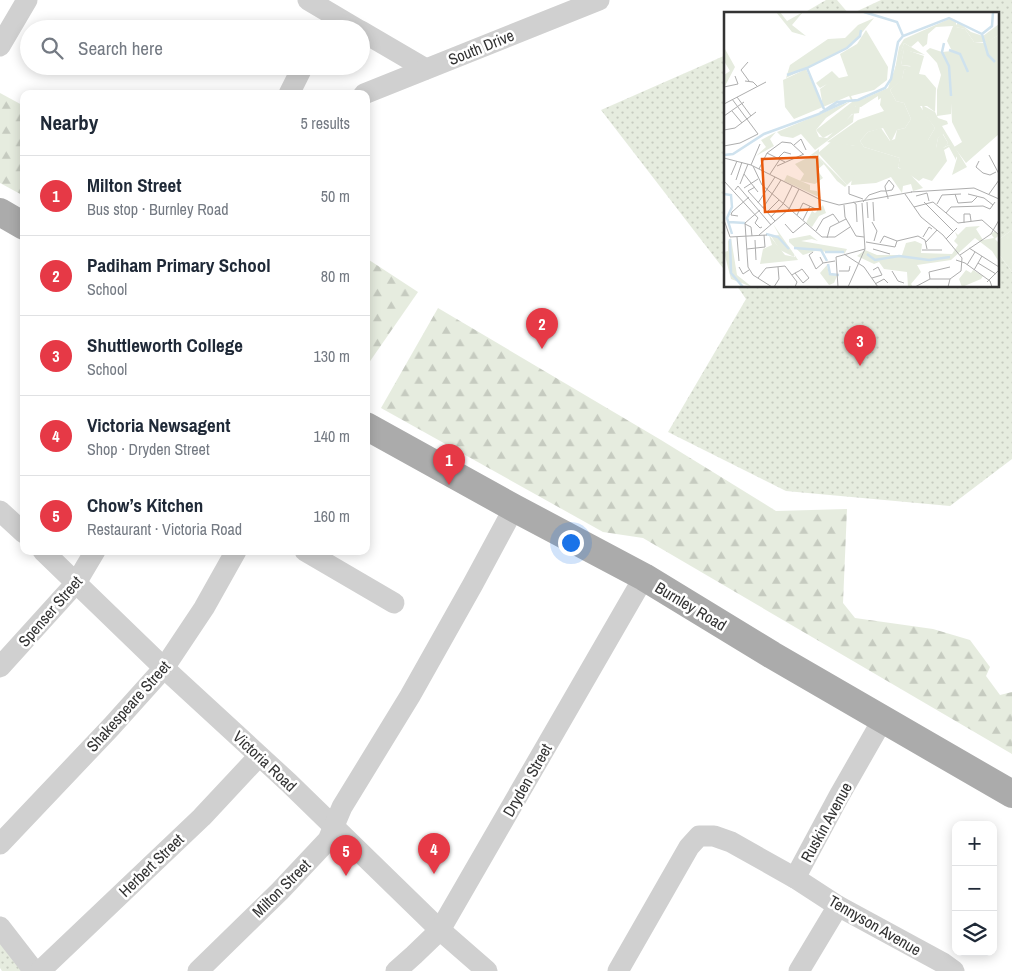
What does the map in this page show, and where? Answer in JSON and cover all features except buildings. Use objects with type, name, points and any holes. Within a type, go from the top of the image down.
[{"type":"main road","points":[[0,212],[20,224]]},
{"type":"main road","name":"Burnley Road","points":[[370,428],[644,577],[772,655],[1012,794]]},
{"type":"street","points":[[0,46],[27,0]]},
{"type":"street","points":[[308,0],[326,20]]},
{"type":"street","name":"South Drive","points":[[370,92],[599,0]]},
{"type":"street","points":[[370,36],[426,69]]},
{"type":"street","points":[[291,90],[299,75]]},
{"type":"street","name":"Milton Street","points":[[198,971],[280,891],[328,840],[342,807],[410,696],[514,508]]},
{"type":"street","points":[[0,511],[20,529]]},
{"type":"street","name":"Victoria Road","points":[[47,555],[164,668],[289,783],[440,930],[487,971]]},
{"type":"street","name":"Spenser Street","points":[[0,667],[76,583],[93,555]]},
{"type":"street","name":"Shakespeare Street","points":[[0,844],[111,728],[164,668],[204,608],[234,555]]},
{"type":"street","points":[[312,555],[394,604]]},
{"type":"street","name":"Dryden Street","points":[[396,971],[440,930],[644,577]]},
{"type":"street","name":"Ruskin Avenue","points":[[618,971],[689,847],[699,836],[714,836],[731,842],[795,878],[883,719]]},
{"type":"street","name":"Herbert Street","points":[[40,971],[202,817],[259,756]]},
{"type":"street","name":"Tennyson Avenue","points":[[795,878],[838,906],[954,971]]},
{"type":"street","points":[[800,971],[838,906]]},
{"type":"street","points":[[0,927],[34,971]]},
{"type":"green space","points":[[826,0],[837,0],[847,12],[805,12]]},
{"type":"green space","points":[[881,0],[1012,0],[1012,230],[1000,239],[1000,12],[855,12]]},
{"type":"green space","points":[[724,56],[724,269],[601,110]]},
{"type":"green space","points":[[0,93],[20,104],[20,194],[0,183]]},
{"type":"green space","points":[[1012,230],[1012,272],[1000,256],[1000,239]]},
{"type":"green space","points":[[1000,256],[1012,272],[1012,459],[950,506],[786,491],[668,432],[746,299],[738,288],[1000,288]]},
{"type":"green space","points":[[370,261],[418,292],[370,361]]},
{"type":"green space","points":[[438,308],[661,440],[776,511],[847,509],[843,603],[855,618],[933,629],[970,640],[990,667],[986,676],[1000,695],[1012,692],[1012,754],[643,538],[603,532],[381,408]]},
{"type":"green space","points":[[0,938],[26,971],[2,971],[0,968]]},
{"type":"place","name":"Padiham Primary School","points":[[542,349]]},
{"type":"place","name":"Shuttleworth College","points":[[860,366]]},
{"type":"place","name":"Milton Street","points":[[449,485]]},
{"type":"place","name":"Victoria Newsagent","points":[[434,874]]},
{"type":"place","name":"Chow’s Kitchen","points":[[346,876]]}]
